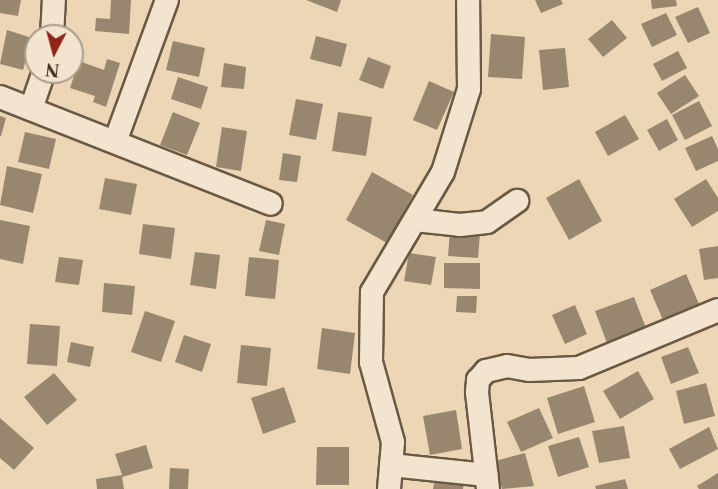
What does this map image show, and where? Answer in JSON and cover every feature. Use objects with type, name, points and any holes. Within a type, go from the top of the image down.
[{"type":"street","points":[[53,24],[54,0]]},
{"type":"street","points":[[115,142],[167,0]]},
{"type":"street","points":[[389,489],[393,442],[371,362],[372,292],[443,172],[469,89],[468,0]]},
{"type":"street","points":[[31,109],[40,84]]},
{"type":"street","points":[[0,97],[271,204]]},
{"type":"street","points":[[415,220],[460,225],[487,222],[517,201]]},
{"type":"street","points":[[391,465],[487,482],[477,392],[478,380],[486,370],[507,366],[548,371],[579,368],[718,310]]},
{"type":"building","points":[[0,0],[21,0],[18,16],[0,13]]},
{"type":"building","points":[[111,0],[131,0],[129,34],[95,31],[96,18],[110,19]]},
{"type":"building","points":[[306,0],[341,0],[337,12]]},
{"type":"building","points":[[535,0],[561,0],[563,4],[541,13]]},
{"type":"building","points":[[651,0],[676,0],[677,6],[652,9]]},
{"type":"building","points":[[698,7],[710,33],[688,43],[675,17]]},
{"type":"building","points":[[666,13],[677,35],[652,47],[641,24]]},
{"type":"building","points":[[612,20],[627,38],[603,57],[588,39]]},
{"type":"building","points":[[7,30],[24,35],[23,70],[0,64]]},
{"type":"building","points":[[491,34],[525,37],[522,79],[488,77]]},
{"type":"building","points":[[316,36],[347,44],[341,67],[310,59]]},
{"type":"building","points":[[173,41],[205,48],[199,77],[166,70]]},
{"type":"building","points":[[565,48],[569,87],[543,90],[539,50]]},
{"type":"building","points":[[678,51],[687,68],[662,81],[653,64]]},
{"type":"building","points":[[368,57],[391,66],[383,89],[359,80]]},
{"type":"building","points":[[107,59],[120,63],[106,107],[93,102],[95,96],[70,88],[71,84],[84,84],[84,63],[104,70]]},
{"type":"building","points":[[224,63],[246,67],[244,89],[221,87]]},
{"type":"building","points":[[685,75],[699,96],[671,114],[657,93]]},
{"type":"building","points":[[178,77],[208,87],[201,109],[171,99]]},
{"type":"building","points":[[429,81],[454,92],[437,130],[413,120]]},
{"type":"building","points":[[296,99],[323,104],[316,140],[289,135]]},
{"type":"building","points":[[699,101],[712,126],[685,140],[672,115]]},
{"type":"building","points":[[173,112],[200,123],[187,155],[160,145]]},
{"type":"building","points":[[338,112],[372,117],[366,156],[332,151]]},
{"type":"building","points":[[625,115],[639,139],[608,156],[595,132]]},
{"type":"building","points":[[0,116],[6,118],[1,136],[0,136]]},
{"type":"building","points":[[667,119],[678,140],[659,151],[647,130]]},
{"type":"building","points":[[222,127],[247,131],[241,171],[216,167]]},
{"type":"building","points":[[25,132],[56,139],[49,169],[18,162]]},
{"type":"building","points":[[712,136],[718,149],[718,161],[696,171],[685,148]]},
{"type":"building","points":[[283,153],[301,156],[297,182],[279,180]]},
{"type":"building","points":[[7,166],[42,174],[33,213],[0,205]]},
{"type":"building","points":[[372,172],[413,195],[387,243],[346,220]]},
{"type":"building","points":[[105,178],[137,184],[131,215],[99,209]]},
{"type":"building","points":[[579,179],[602,221],[569,240],[546,198]]},
{"type":"building","points":[[706,179],[718,198],[718,211],[692,227],[674,199]]},
{"type":"building","points":[[0,220],[30,226],[23,264],[0,259]]},
{"type":"building","points":[[266,220],[285,224],[279,255],[259,251]]},
{"type":"building","points":[[143,224],[175,228],[171,259],[139,254]]},
{"type":"building","points":[[450,231],[480,234],[478,258],[448,256]]},
{"type":"building","points":[[718,246],[718,278],[704,280],[699,249]]},
{"type":"building","points":[[195,252],[220,255],[216,289],[190,285]]},
{"type":"building","points":[[409,253],[436,257],[431,285],[404,281]]},
{"type":"building","points":[[59,257],[83,260],[79,285],[55,282]]},
{"type":"building","points":[[249,257],[279,260],[275,299],[245,296]]},
{"type":"building","points":[[444,263],[480,263],[480,289],[444,288]]},
{"type":"building","points":[[686,274],[699,304],[663,320],[650,290]]},
{"type":"building","points":[[104,283],[135,286],[132,315],[102,312]]},
{"type":"building","points":[[457,296],[477,296],[476,313],[456,312]]},
{"type":"building","points":[[634,297],[646,328],[607,343],[595,311]]},
{"type":"building","points":[[575,305],[587,334],[565,344],[552,315]]},
{"type":"building","points":[[145,311],[175,321],[161,362],[131,352]]},
{"type":"building","points":[[30,324],[60,326],[57,366],[27,364]]},
{"type":"building","points":[[322,328],[355,333],[350,374],[317,369]]},
{"type":"building","points":[[184,335],[211,344],[202,372],[175,362]]},
{"type":"building","points":[[71,342],[94,347],[90,367],[67,362]]},
{"type":"building","points":[[241,345],[271,348],[267,386],[237,383]]},
{"type":"building","points":[[688,347],[699,373],[671,384],[661,357]]},
{"type":"building","points":[[638,371],[654,399],[620,419],[603,391]]},
{"type":"building","points":[[54,373],[77,400],[47,425],[24,397]]},
{"type":"building","points":[[706,383],[715,416],[684,424],[676,391]]},
{"type":"building","points":[[584,386],[595,422],[558,434],[547,398]]},
{"type":"building","points":[[284,387],[296,422],[263,434],[251,398]]},
{"type":"building","points":[[539,408],[553,438],[521,452],[507,422]]},
{"type":"building","points":[[456,410],[462,449],[430,455],[423,416]]},
{"type":"building","points":[[0,418],[34,448],[14,470],[0,458]]},
{"type":"building","points":[[624,426],[630,458],[599,463],[592,431]]},
{"type":"building","points":[[709,427],[718,449],[680,469],[669,449]]},
{"type":"building","points":[[579,437],[589,467],[558,477],[548,446]]},
{"type":"building","points":[[146,445],[153,468],[122,477],[124,489],[97,489],[96,479],[122,475],[115,454]]},
{"type":"building","points":[[317,447],[349,447],[349,485],[316,485]]},
{"type":"building","points":[[525,453],[534,486],[502,489],[495,461]]},
{"type":"building","points":[[170,468],[189,469],[188,489],[169,489]]},
{"type":"building","points":[[718,473],[718,489],[699,489],[697,486]]},
{"type":"building","points":[[435,479],[464,484],[463,489],[433,489]]},
{"type":"building","points":[[625,479],[628,489],[596,489],[595,486]]}]
